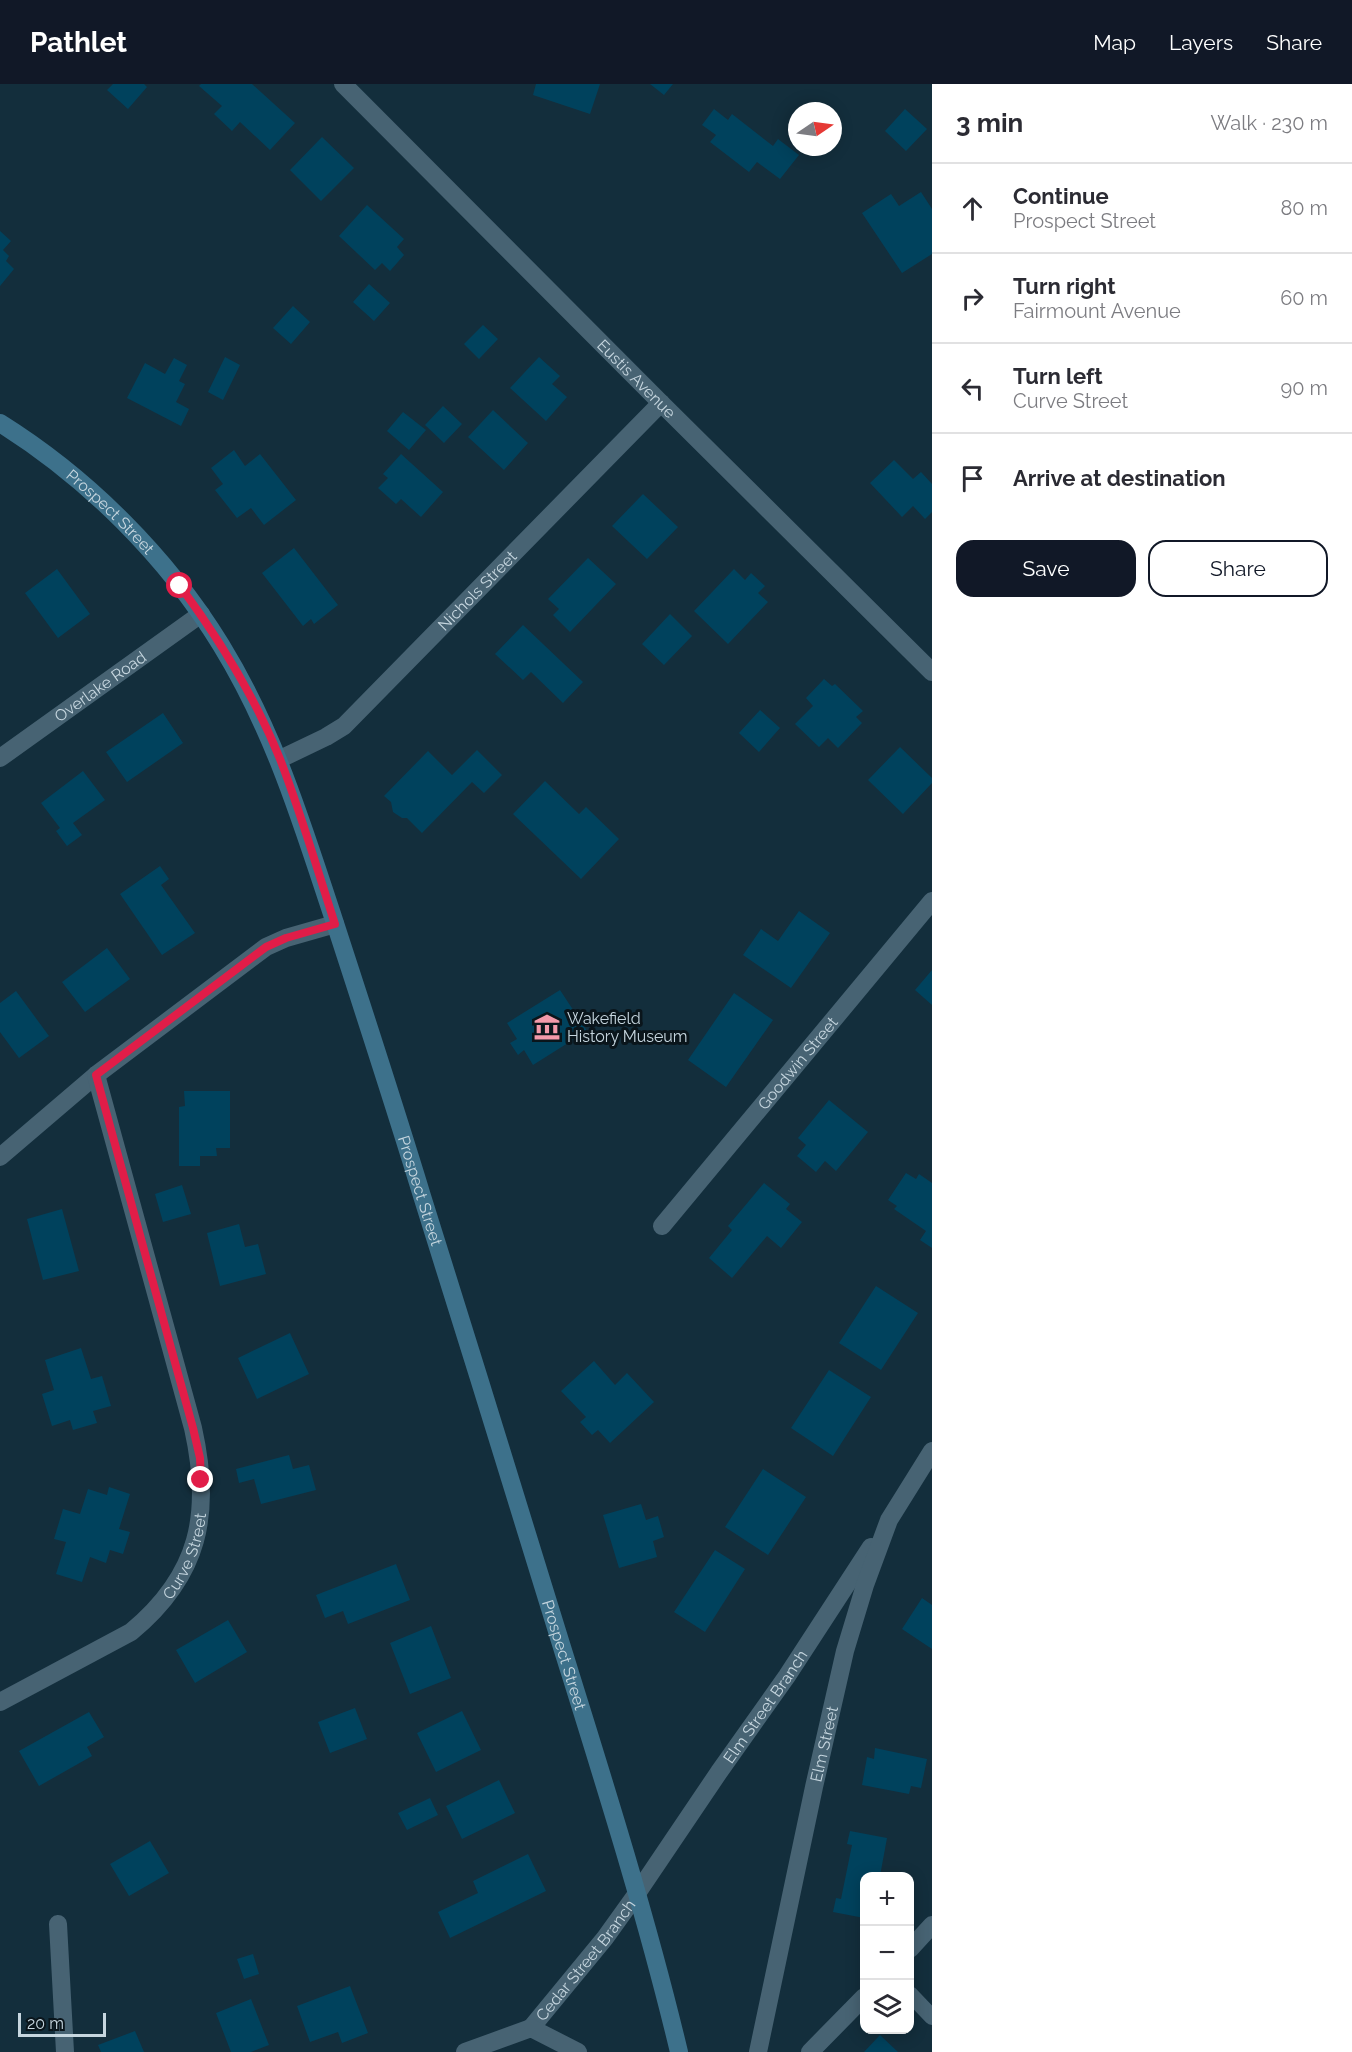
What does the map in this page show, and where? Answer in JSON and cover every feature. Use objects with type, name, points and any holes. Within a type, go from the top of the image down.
[{"type":"main road","name":"Prospect Street","points":[[0,423],[52,460],[122,521],[180,586],[201,614],[239,676],[280,759],[440,1251],[638,1892],[679,2052]]},
{"type":"street","name":"Eustis Avenue","points":[[343,84],[932,672]]},
{"type":"street","name":"Nichols Street","points":[[280,759],[344,726],[661,403]]},
{"type":"street","name":"Overlake Road","points":[[0,758],[201,614]]},
{"type":"street","name":"Goodwin Street","points":[[662,1226],[932,902]]},
{"type":"street","points":[[0,1157],[96,1075],[266,947],[286,938],[335,924]]},
{"type":"street","name":"Curve Street","points":[[0,1702],[131,1632],[166,1598],[180,1578],[198,1534],[201,1508],[200,1458],[96,1075]]},
{"type":"street","name":"Elm Street","points":[[758,2052],[845,1651],[888,1520],[932,1450]]},
{"type":"street","name":"Elm Street Branch","points":[[638,1892],[787,1677],[888,1520]]},
{"type":"street","name":"Cedar Street Branch","points":[[531,2028],[638,1892]]},
{"type":"street","points":[[58,1924],[65,2052]]},
{"type":"street","points":[[914,1944],[932,1924]]},
{"type":"street","points":[[810,2052],[860,2001]]},
{"type":"street","points":[[465,2052],[531,2028],[578,2052]]},
{"type":"lane","points":[[914,1999],[932,2017]]},
{"type":"building","points":[[113,84],[144,84],[147,87],[128,109],[107,90]]},
{"type":"building","points":[[201,84],[252,84],[295,123],[270,150],[240,122],[232,131],[214,114],[222,106],[199,86]]},
{"type":"building","points":[[536,84],[600,84],[590,114],[533,95]]},
{"type":"building","points":[[650,84],[673,84],[664,95]]},
{"type":"building","points":[[714,109],[728,120],[732,114],[773,146],[778,139],[788,147],[788,156],[798,156],[780,179],[757,162],[749,172],[710,142],[716,135],[702,125]]},
{"type":"building","points":[[905,109],[927,129],[906,151],[885,131]]},
{"type":"building","points":[[322,137],[354,168],[321,201],[290,170]]},
{"type":"building","points":[[921,192],[932,209],[932,254],[902,273],[862,213],[891,194],[899,206]]},
{"type":"building","points":[[367,205],[404,239],[397,247],[404,255],[390,271],[382,263],[375,270],[339,236]]},
{"type":"building","points":[[0,231],[11,241],[3,250],[9,256],[6,261],[14,269],[0,286]]},
{"type":"building","points":[[369,284],[390,303],[374,321],[353,302]]},
{"type":"building","points":[[293,306],[310,322],[291,344],[273,328]]},
{"type":"building","points":[[483,325],[498,339],[479,359],[464,344]]},
{"type":"building","points":[[225,357],[240,365],[223,400],[208,392]]},
{"type":"building","points":[[539,357],[560,376],[552,384],[567,397],[546,421],[510,388]]},
{"type":"building","points":[[174,358],[187,365],[179,381],[185,384],[176,402],[189,409],[181,426],[127,398],[145,363],[165,374]]},
{"type":"building","points":[[443,406],[462,424],[444,443],[425,425]]},
{"type":"building","points":[[493,410],[528,443],[504,470],[468,437]]},
{"type":"building","points":[[403,412],[426,430],[409,450],[387,431]]},
{"type":"building","points":[[234,450],[245,466],[260,454],[296,500],[264,525],[251,508],[237,518],[215,490],[223,484],[211,468]]},
{"type":"building","points":[[401,454],[443,492],[421,517],[401,499],[396,504],[378,488],[388,478],[383,474]]},
{"type":"building","points":[[894,460],[913,479],[921,472],[932,484],[932,512],[925,519],[913,506],[902,517],[870,483]]},
{"type":"building","points":[[643,494],[678,527],[647,559],[612,526]]},
{"type":"building","points":[[294,548],[338,605],[314,624],[311,619],[303,626],[262,573]]},
{"type":"building","points":[[588,558],[616,584],[570,632],[553,615],[559,609],[548,599]]},
{"type":"building","points":[[57,569],[90,614],[58,638],[25,593]]},
{"type":"building","points":[[734,569],[745,580],[751,573],[765,586],[758,593],[768,602],[728,644],[694,611]]},
{"type":"building","points":[[670,614],[692,636],[664,665],[642,644]]},
{"type":"building","points":[[523,625],[583,682],[563,703],[531,672],[523,680],[495,654]]},
{"type":"building","points":[[824,679],[832,686],[835,684],[863,711],[856,717],[862,723],[838,748],[828,738],[819,747],[795,724],[813,706],[806,698]]},
{"type":"building","points":[[760,710],[780,728],[759,752],[739,733]]},
{"type":"building","points":[[163,713],[183,743],[127,782],[106,752]]},
{"type":"building","points":[[900,747],[932,778],[932,783],[903,814],[868,780]]},
{"type":"building","points":[[477,750],[502,775],[484,793],[472,782],[422,833],[407,818],[402,818],[393,812],[391,802],[384,796],[428,751],[452,775]]},
{"type":"building","points":[[83,771],[105,800],[73,823],[82,835],[67,846],[56,831],[60,828],[41,803]]},
{"type":"building","points":[[545,781],[579,814],[586,807],[619,839],[581,879],[513,814]]},
{"type":"building","points":[[160,866],[169,879],[161,885],[195,933],[162,955],[120,894]]},
{"type":"building","points":[[799,911],[830,933],[791,988],[743,955],[761,929],[778,941]]},
{"type":"building","points":[[107,948],[130,979],[85,1012],[62,982]]},
{"type":"building","points":[[932,970],[932,1005],[915,990]]},
{"type":"building","name":"Wakefield History Museum","points":[[560,990],[587,1031],[533,1065],[524,1050],[518,1055],[510,1043],[517,1039],[507,1023]]},
{"type":"building","points":[[16,991],[49,1036],[19,1058],[0,1032],[0,1003]]},
{"type":"building","points":[[734,993],[773,1020],[726,1087],[688,1060]]},
{"type":"building","points":[[184,1091],[230,1091],[230,1148],[216,1148],[217,1156],[200,1156],[200,1166],[179,1166],[179,1107],[185,1106]]},
{"type":"building","points":[[829,1100],[868,1132],[836,1171],[825,1161],[816,1172],[797,1156],[806,1145],[798,1138]]},
{"type":"building","points":[[906,1173],[916,1179],[919,1174],[932,1183],[932,1248],[920,1240],[926,1231],[894,1209],[897,1206],[888,1200]]},
{"type":"building","points":[[764,1183],[790,1204],[786,1209],[802,1222],[781,1248],[767,1236],[732,1278],[709,1258],[732,1230],[728,1226]]},
{"type":"building","points":[[182,1185],[191,1214],[163,1222],[155,1194]]},
{"type":"building","points":[[62,1209],[79,1271],[43,1280],[27,1219]]},
{"type":"building","points":[[239,1224],[245,1247],[258,1244],[266,1274],[220,1286],[207,1233]]},
{"type":"building","points":[[876,1286],[918,1313],[881,1370],[839,1343]]},
{"type":"building","points":[[290,1333],[309,1374],[257,1399],[238,1358]]},
{"type":"building","points":[[81,1348],[91,1379],[102,1376],[111,1406],[93,1411],[97,1423],[73,1430],[70,1420],[52,1426],[42,1394],[54,1390],[45,1360]]},
{"type":"building","points":[[594,1361],[615,1385],[627,1373],[654,1402],[610,1443],[598,1430],[592,1435],[580,1422],[586,1417],[561,1391]]},
{"type":"building","points":[[829,1370],[871,1397],[833,1456],[791,1428]]},
{"type":"building","points":[[289,1455],[293,1469],[309,1465],[316,1490],[261,1504],[254,1479],[239,1483],[236,1469]]},
{"type":"building","points":[[763,1469],[806,1497],[768,1555],[725,1527]]},
{"type":"building","points":[[109,1487],[130,1494],[119,1529],[130,1532],[123,1554],[110,1550],[106,1563],[90,1557],[82,1582],[56,1574],[66,1542],[54,1539],[63,1509],[80,1514],[88,1489],[107,1495]]},
{"type":"building","points":[[641,1504],[646,1520],[658,1516],[664,1537],[653,1541],[657,1557],[619,1568],[603,1515]]},
{"type":"building","points":[[715,1550],[745,1569],[705,1632],[674,1612]]},
{"type":"building","points":[[396,1564],[410,1600],[348,1624],[343,1611],[325,1618],[316,1595]]},
{"type":"building","points":[[922,1598],[932,1605],[932,1649],[902,1629]]},
{"type":"building","points":[[228,1620],[247,1652],[195,1683],[176,1650]]},
{"type":"building","points":[[431,1626],[451,1678],[410,1694],[390,1643]]},
{"type":"building","points":[[355,1708],[367,1739],[330,1753],[318,1722]]},
{"type":"building","points":[[462,1711],[481,1750],[436,1772],[417,1733]]},
{"type":"building","points":[[89,1712],[104,1737],[87,1747],[92,1756],[39,1786],[19,1751]]},
{"type":"building","points":[[875,1748],[927,1759],[921,1788],[911,1786],[909,1794],[862,1785],[867,1757],[874,1759]]},
{"type":"building","points":[[499,1780],[515,1813],[462,1839],[446,1806]]},
{"type":"building","points":[[430,1798],[438,1815],[407,1830],[398,1813]]},
{"type":"building","points":[[850,1831],[887,1838],[881,1872],[860,1872],[860,1917],[833,1912],[836,1898],[841,1899],[852,1845],[847,1844]]},
{"type":"building","points":[[150,1841],[169,1873],[129,1896],[110,1864]]},
{"type":"building","points":[[528,1854],[546,1891],[450,1938],[438,1912],[478,1893],[473,1881]]},
{"type":"building","points":[[253,1954],[259,1974],[244,1979],[237,1959]]},
{"type":"building","points":[[350,1986],[368,2033],[342,2043],[338,2032],[310,2042],[297,2006]]},
{"type":"building","points":[[251,1999],[269,2045],[251,2052],[231,2052],[216,2013]]},
{"type":"building","points":[[135,2031],[144,2052],[101,2052],[98,2045]]},
{"type":"building","points":[[880,2035],[898,2052],[864,2052]]},
{"type":"place","name":"Wakefield History Museum","points":[[547,1027]]},
{"type":"route","points":[[180,586],[221,644],[255,706],[280,759],[335,924],[286,938],[266,947],[96,1075],[193,1428],[200,1458],[201,1480]]}]
